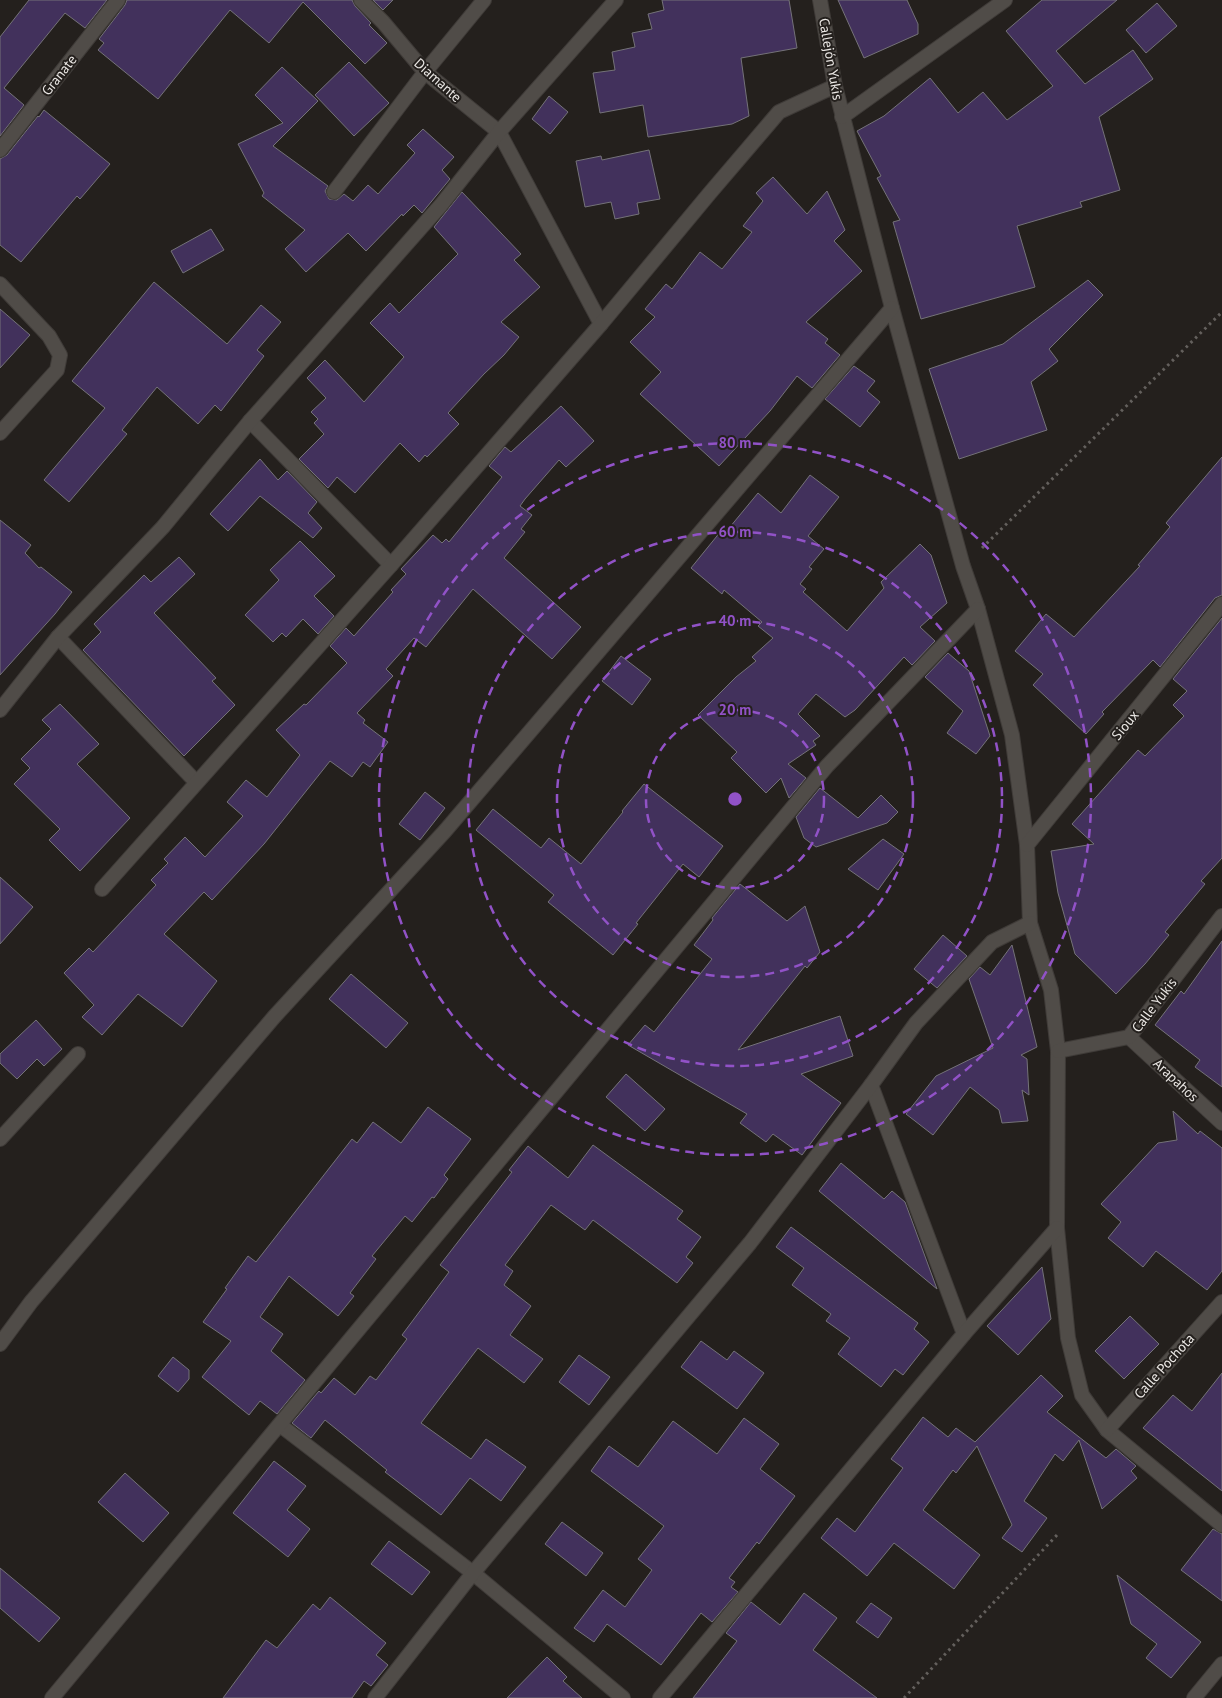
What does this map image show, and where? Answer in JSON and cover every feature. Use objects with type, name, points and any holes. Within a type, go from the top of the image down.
[{"type":"street","name":"Granate","points":[[0,150],[118,0]]},
{"type":"street","name":"Diamante","points":[[361,0],[383,22],[424,72],[499,132]]},
{"type":"street","points":[[334,192],[424,72],[484,0]]},
{"type":"street","points":[[0,710],[58,637],[163,527],[250,421],[374,278],[441,205],[499,132],[616,0]]},
{"type":"street","name":"Callejón Yukis","points":[[820,0],[834,86],[842,117],[892,308],[1012,735],[1027,846],[1030,923],[1051,990],[1058,1051],[1057,1228],[1068,1338],[1082,1395],[1107,1430],[1222,1525]]},
{"type":"street","points":[[842,117],[1005,0]]},
{"type":"street","points":[[102,889],[391,565],[601,324],[780,112],[834,86]]},
{"type":"street","points":[[499,132],[601,324]]},
{"type":"street","points":[[0,284],[49,336],[60,355],[57,370],[0,433]]},
{"type":"street","points":[[0,1344],[31,1302],[274,1017],[445,831],[892,308]]},
{"type":"street","points":[[250,421],[391,565]]},
{"type":"street","name":"Sioux","points":[[1027,846],[1222,604]]},
{"type":"street","points":[[52,1698],[826,766],[978,609]]},
{"type":"street","points":[[58,637],[196,782]]},
{"type":"street","name":"Calle Yukis","points":[[1058,1051],[1129,1037],[1222,916]]},
{"type":"street","points":[[375,1698],[473,1573],[750,1244],[872,1086],[916,1023],[992,942],[1030,923]]},
{"type":"street","name":"Arapahos","points":[[1129,1037],[1222,1123]]},
{"type":"street","points":[[0,1139],[78,1054]]},
{"type":"street","points":[[872,1086],[964,1334]]},
{"type":"street","points":[[660,1698],[964,1334],[1057,1228]]},
{"type":"street","name":"Calle Pochota","points":[[1107,1430],[1222,1302]]},
{"type":"street","points":[[280,1425],[473,1573],[622,1698]]},
{"type":"street","points":[[1194,1698],[1222,1664]]},
{"type":"path","points":[[963,566],[1222,312]]},
{"type":"path","points":[[904,1698],[1057,1535]]},
{"type":"building","points":[[29,0],[107,0],[85,28],[65,13],[4,88],[24,105],[0,136],[0,37]]},
{"type":"building","points":[[127,0],[352,0],[355,6],[371,23],[369,25],[387,43],[365,64],[303,2],[269,43],[230,10],[158,99],[98,50],[104,43],[99,39]]},
{"type":"building","points":[[373,0],[393,0],[383,10]]},
{"type":"building","points":[[662,0],[789,0],[797,48],[741,58],[749,116],[732,124],[648,137],[643,105],[600,113],[593,73],[615,70],[612,52],[635,47],[632,33],[652,29],[648,14],[664,10]]},
{"type":"building","points":[[838,0],[907,0],[918,24],[918,34],[864,58]]},
{"type":"building","points":[[1042,0],[1117,0],[1056,51],[1085,84],[1133,50],[1153,79],[1099,117],[1120,190],[1080,202],[1082,207],[1017,226],[1035,287],[921,319],[893,222],[900,220],[877,178],[881,176],[857,131],[884,116],[930,78],[958,113],[983,92],[1007,120],[1053,86],[1006,31]]},
{"type":"building","points":[[1157,3],[1177,26],[1146,53],[1126,30]]},
{"type":"building","points":[[349,62],[389,103],[354,136],[315,95]]},
{"type":"building","points":[[282,67],[318,101],[273,146],[328,186],[325,191],[329,199],[337,200],[344,194],[353,201],[368,185],[378,194],[415,153],[407,145],[423,129],[454,157],[442,170],[450,179],[422,213],[414,205],[403,216],[402,214],[366,251],[348,233],[306,272],[285,249],[305,230],[262,196],[264,193],[238,144],[283,123],[255,95]]},
{"type":"building","points":[[549,96],[568,112],[550,134],[532,119]]},
{"type":"building","points":[[44,110],[110,164],[80,199],[77,196],[21,262],[0,245],[0,159],[7,155]]},
{"type":"building","points":[[649,150],[660,199],[637,203],[639,214],[615,219],[611,202],[585,207],[576,161],[601,156],[602,160]]},
{"type":"building","points":[[773,177],[807,214],[827,191],[845,230],[834,241],[862,271],[806,322],[828,339],[825,343],[840,355],[812,388],[797,376],[770,411],[719,466],[640,394],[661,372],[630,342],[655,317],[645,309],[666,284],[672,289],[700,252],[722,269],[752,232],[743,226],[763,201],[756,193]]},
{"type":"building","points":[[462,192],[521,254],[514,260],[540,287],[501,322],[519,337],[448,413],[459,424],[427,457],[425,455],[419,462],[400,443],[355,493],[337,477],[328,488],[299,459],[324,434],[314,423],[318,419],[311,412],[326,398],[307,378],[325,360],[364,402],[404,357],[370,323],[390,303],[399,313],[458,254],[434,227]]},
{"type":"building","points":[[211,229],[224,250],[183,273],[171,251]]},
{"type":"building","points":[[1088,280],[1103,295],[1049,349],[1058,361],[1031,382],[1047,430],[959,459],[929,369],[1003,344]]},
{"type":"building","points":[[154,282],[227,344],[261,305],[281,322],[257,350],[264,356],[221,411],[215,405],[198,424],[157,387],[122,430],[127,434],[69,502],[44,480],[105,408],[72,381]]},
{"type":"building","points":[[0,309],[30,335],[0,368]]},
{"type":"building","points":[[854,366],[875,381],[867,391],[880,402],[860,427],[825,399]]},
{"type":"building","points":[[561,406],[594,441],[566,467],[559,460],[525,499],[520,506],[532,515],[521,529],[525,532],[504,558],[581,627],[552,659],[473,589],[426,647],[414,638],[386,669],[393,676],[357,713],[365,720],[363,723],[388,742],[370,767],[363,762],[352,777],[330,761],[264,844],[212,900],[204,892],[164,934],[217,981],[182,1027],[138,994],[102,1035],[82,1017],[94,1005],[64,973],[89,948],[93,952],[156,885],[151,880],[168,863],[164,859],[185,837],[205,857],[243,816],[227,802],[246,780],[267,797],[300,755],[276,730],[304,704],[306,705],[347,663],[330,646],[346,628],[354,636],[393,592],[391,590],[406,574],[401,569],[433,535],[442,543],[446,539],[449,542],[502,477],[489,466],[505,447],[511,452]]},
{"type":"building","points":[[1222,457],[1222,595],[1215,598],[1160,667],[1153,660],[1102,712],[1104,714],[1086,734],[1033,685],[1043,674],[1015,651],[1046,614],[1074,637],[1140,566],[1138,565],[1170,527],[1166,523]]},
{"type":"building","points":[[260,459],[278,480],[287,471],[317,502],[308,513],[322,528],[313,538],[260,496],[228,531],[210,514]]},
{"type":"building","points":[[810,475],[839,497],[808,536],[824,549],[809,567],[812,569],[800,584],[806,589],[803,592],[847,631],[884,588],[881,582],[920,544],[931,555],[947,603],[920,627],[935,641],[912,665],[904,657],[855,710],[845,717],[816,694],[798,714],[820,736],[813,741],[816,745],[788,764],[806,778],[789,798],[781,778],[766,793],[731,758],[737,752],[698,715],[736,677],[756,661],[752,657],[773,638],[758,626],[762,622],[724,590],[722,594],[691,568],[721,531],[725,533],[758,493],[781,513]]},
{"type":"building","points":[[0,520],[31,545],[25,553],[39,568],[41,567],[72,592],[55,614],[0,675]]},
{"type":"building","points":[[300,541],[335,576],[314,596],[334,616],[318,634],[303,619],[286,637],[282,633],[273,642],[245,615],[279,580],[270,570]]},
{"type":"building","points":[[179,557],[195,574],[154,613],[216,678],[212,681],[235,705],[184,756],[83,650],[101,632],[94,624],[144,575],[151,582]]},
{"type":"building","points":[[1222,618],[1222,858],[1201,881],[1205,884],[1165,932],[1169,935],[1145,964],[1116,994],[1075,954],[1058,893],[1051,851],[1094,844],[1072,824],[1138,750],[1145,756],[1184,716],[1173,705],[1187,691],[1173,679]]},
{"type":"building","points":[[948,653],[969,671],[990,736],[976,754],[947,733],[963,711],[925,677]]},
{"type":"building","points":[[621,656],[651,679],[632,705],[602,681]]},
{"type":"building","points":[[60,704],[99,744],[77,764],[130,818],[80,871],[49,840],[60,829],[14,784],[30,768],[21,759],[51,729],[42,720]]},
{"type":"building","points":[[644,784],[723,846],[699,877],[683,864],[613,955],[548,902],[554,895],[476,830],[493,809],[541,848],[549,838],[581,864]]},
{"type":"building","points":[[820,788],[858,818],[881,795],[898,812],[887,823],[816,847],[804,838],[796,817]]},
{"type":"building","points":[[425,792],[445,808],[420,840],[399,824]]},
{"type":"building","points":[[883,839],[904,854],[878,890],[848,869]]},
{"type":"building","points":[[0,877],[33,907],[0,944]]},
{"type":"building","points":[[740,884],[787,921],[805,906],[820,952],[807,968],[805,966],[738,1050],[840,1016],[853,1056],[801,1074],[841,1103],[802,1155],[773,1134],[766,1142],[740,1123],[747,1114],[628,1045],[645,1025],[654,1032],[712,959],[694,945],[713,920],[712,918]]},
{"type":"building","points":[[943,935],[967,956],[937,988],[914,969]]},
{"type":"building","points":[[1222,941],[1222,1087],[1195,1067],[1200,1060],[1155,1025],[1181,991],[1184,994]]},
{"type":"building","points":[[1012,945],[1037,1047],[1021,1055],[1027,1059],[1029,1095],[1022,1090],[1028,1121],[1002,1123],[999,1110],[970,1087],[933,1135],[906,1114],[936,1076],[993,1048],[969,979],[980,967],[990,975]]},
{"type":"building","points":[[351,974],[408,1023],[386,1048],[329,999]]},
{"type":"building","points":[[36,1020],[62,1049],[44,1066],[37,1059],[17,1079],[0,1063],[0,1054]]},
{"type":"building","points":[[626,1074],[665,1109],[645,1131],[606,1097]]},
{"type":"building","points":[[428,1107],[471,1139],[444,1175],[448,1179],[412,1222],[405,1216],[372,1256],[376,1259],[350,1293],[354,1296],[338,1316],[289,1276],[260,1317],[283,1334],[271,1351],[305,1380],[277,1414],[260,1401],[249,1415],[202,1377],[231,1341],[203,1322],[248,1256],[256,1262],[352,1139],[357,1143],[373,1122],[401,1143]]},
{"type":"building","points":[[1173,1111],[1198,1134],[1200,1131],[1222,1148],[1222,1271],[1207,1290],[1156,1251],[1143,1267],[1108,1238],[1121,1222],[1101,1204],[1158,1143],[1177,1140]]},
{"type":"building","points":[[593,1145],[683,1211],[677,1219],[701,1237],[686,1257],[693,1263],[677,1283],[593,1220],[585,1230],[551,1205],[505,1265],[513,1271],[504,1285],[531,1306],[510,1335],[543,1359],[524,1383],[478,1348],[421,1423],[471,1459],[486,1439],[526,1467],[501,1501],[470,1478],[441,1515],[385,1472],[387,1470],[325,1420],[311,1438],[292,1423],[319,1391],[321,1393],[334,1378],[355,1395],[370,1376],[376,1380],[407,1339],[402,1335],[449,1272],[440,1265],[512,1172],[509,1170],[528,1146],[568,1178]]},
{"type":"building","points":[[841,1163],[884,1199],[892,1191],[905,1202],[937,1289],[819,1191]]},
{"type":"building","points":[[791,1227],[918,1323],[914,1329],[929,1342],[903,1375],[895,1369],[881,1387],[838,1354],[850,1338],[826,1321],[831,1314],[792,1285],[804,1268],[776,1247]]},
{"type":"building","points":[[1042,1267],[1051,1319],[1018,1355],[987,1326]]},
{"type":"building","points":[[1130,1316],[1159,1344],[1124,1379],[1095,1351]]},
{"type":"building","points":[[701,1341],[727,1360],[734,1351],[764,1373],[737,1409],[681,1367]]},
{"type":"building","points":[[579,1355],[610,1377],[589,1405],[559,1382]]},
{"type":"building","points":[[173,1357],[189,1370],[189,1379],[178,1392],[158,1376]]},
{"type":"building","points":[[1222,1373],[1222,1491],[1143,1428],[1173,1395],[1192,1411]]},
{"type":"building","points":[[1041,1375],[1063,1396],[1047,1412],[1106,1458],[1116,1449],[1136,1466],[1131,1471],[1137,1478],[1102,1509],[1079,1440],[1063,1461],[1055,1454],[1024,1501],[1047,1518],[1022,1552],[1002,1538],[1012,1525],[977,1446],[956,1473],[953,1470],[923,1510],[980,1555],[954,1589],[894,1543],[867,1576],[821,1538],[837,1518],[855,1532],[903,1468],[891,1459],[923,1417],[948,1437],[956,1428],[975,1442]]},
{"type":"building","points":[[744,1418],[779,1444],[760,1469],[795,1496],[759,1544],[757,1542],[729,1578],[735,1582],[731,1587],[738,1592],[712,1622],[701,1613],[661,1665],[607,1624],[594,1642],[574,1628],[603,1590],[625,1607],[652,1570],[638,1559],[664,1526],[591,1471],[609,1446],[638,1467],[673,1421],[717,1454]]},
{"type":"building","points":[[274,1461],[306,1486],[287,1510],[310,1529],[288,1557],[233,1513]]},
{"type":"building","points":[[125,1473],[169,1513],[143,1542],[98,1502]]},
{"type":"building","points":[[562,1522],[603,1553],[586,1576],[545,1544]]},
{"type":"building","points":[[1213,1529],[1222,1534],[1222,1601],[1181,1570]]},
{"type":"building","points":[[389,1541],[430,1572],[412,1595],[371,1564]]},
{"type":"building","points":[[0,1568],[60,1618],[39,1642],[0,1608]]},
{"type":"building","points":[[1117,1575],[1201,1642],[1171,1678],[1146,1658],[1157,1644],[1131,1624]]},
{"type":"building","points":[[804,1593],[837,1618],[813,1650],[877,1698],[693,1698],[737,1641],[726,1633],[751,1602],[780,1625]]},
{"type":"building","points":[[330,1597],[386,1643],[376,1655],[388,1665],[371,1686],[364,1681],[352,1698],[223,1698],[266,1640],[277,1648],[313,1604],[320,1610]]},
{"type":"building","points":[[871,1603],[892,1618],[878,1638],[856,1622]]},
{"type":"building","points":[[547,1657],[567,1677],[563,1681],[582,1698],[507,1698]]}]
